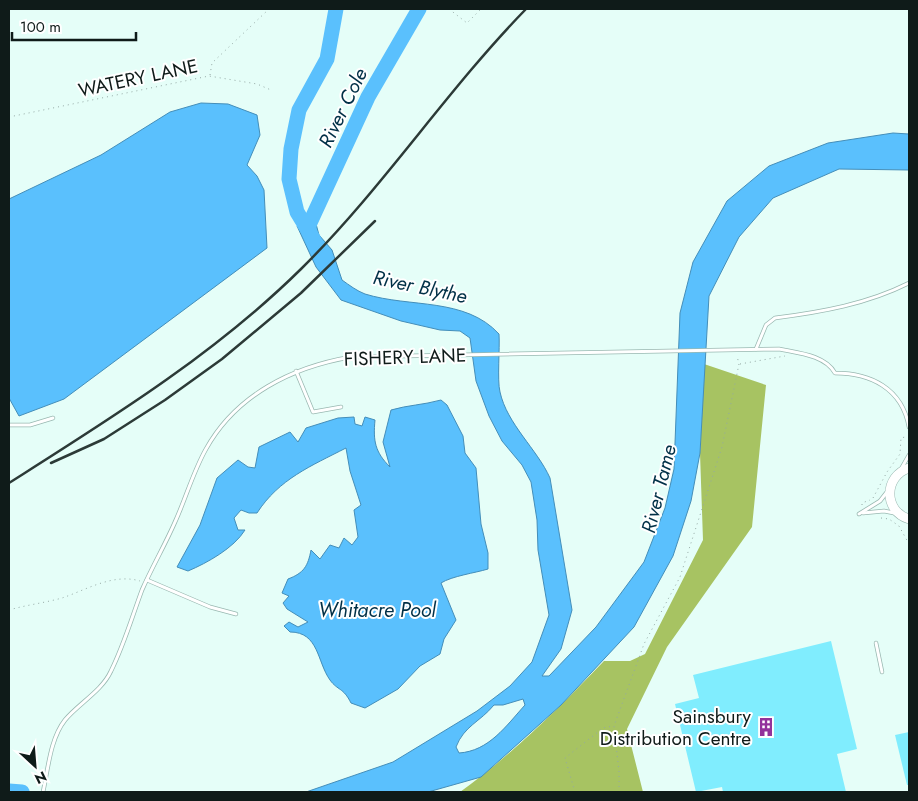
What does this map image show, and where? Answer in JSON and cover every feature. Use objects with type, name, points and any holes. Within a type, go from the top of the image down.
[{"type":"street","points":[[909,468],[900,472],[890,488],[891,502],[900,514],[909,518]]},
{"type":"lane","points":[[756,349],[766,325],[775,318],[847,306],[892,292],[909,283]]},
{"type":"lane","name":"FISHERY LANE","points":[[43,790],[54,741],[64,721],[83,704],[110,673],[147,580],[175,523],[206,449],[228,419],[248,401],[270,384],[296,372],[325,362],[351,357],[779,349],[803,353],[830,364],[835,373],[867,376],[882,385],[904,410],[909,426]]},
{"type":"lane","points":[[296,372],[313,412],[341,407]]},
{"type":"lane","points":[[9,425],[30,425],[52,418]]},
{"type":"lane","points":[[900,472],[909,455]]},
{"type":"lane","points":[[890,488],[880,501],[859,514],[884,511],[900,514]]},
{"type":"lane","points":[[147,580],[210,607],[236,614]]},
{"type":"lane","points":[[876,643],[882,672]]},
{"type":"path","points":[[210,76],[212,63],[269,9]]},
{"type":"path","points":[[449,9],[467,23],[481,9]]},
{"type":"path","name":"WATERY LANE","points":[[9,117],[210,76],[257,84],[271,90]]},
{"type":"path","points":[[618,792],[619,772],[614,726],[644,644],[684,568],[722,447],[739,364],[735,351]]},
{"type":"path","points":[[739,364],[784,356]]},
{"type":"path","points":[[862,503],[872,499],[878,492],[887,472],[900,454],[901,438],[909,436]]},
{"type":"path","points":[[879,517],[889,519],[899,526],[909,544]]},
{"type":"path","points":[[9,610],[60,598],[112,580],[128,579],[142,582],[147,580]]},
{"type":"path","points":[[575,792],[565,758],[603,728],[614,726]]},
{"type":"green space","points":[[704,364],[766,385],[752,527],[667,647],[627,729],[643,792],[460,792],[499,762],[535,730],[604,661],[630,661],[645,654],[703,540],[700,453]]},
{"type":"water","points":[[201,103],[228,104],[257,115],[260,135],[247,165],[257,176],[264,190],[267,248],[64,399],[19,416],[9,398],[9,199],[101,155],[170,112]]},
{"type":"water","points":[[893,133],[909,134],[909,170],[839,169],[773,198],[739,237],[709,296],[700,453],[691,501],[673,556],[634,627],[561,705],[481,777],[428,792],[306,792],[393,762],[477,711],[510,686],[532,662],[549,615],[538,550],[537,520],[531,482],[522,465],[502,441],[489,416],[476,381],[470,338],[460,331],[440,330],[401,321],[341,300],[316,267],[297,226],[315,220],[319,235],[332,250],[342,280],[359,291],[382,298],[454,309],[470,314],[485,322],[499,334],[500,392],[515,426],[538,457],[550,478],[572,610],[561,649],[542,676],[549,676],[596,627],[644,562],[665,508],[674,469],[680,313],[693,262],[727,201],[769,166],[828,143]],"holes":[[[523,699],[525,705],[504,729],[488,742],[479,748],[459,753],[456,747],[463,734],[494,705],[503,705]]]},
{"type":"water","name":"Whitacre Pool","points":[[441,400],[447,405],[463,436],[465,453],[476,468],[481,524],[488,553],[488,569],[441,583],[456,620],[444,639],[440,654],[420,666],[398,689],[365,708],[351,703],[345,694],[330,680],[312,642],[300,633],[290,632],[284,626],[289,622],[298,627],[308,622],[287,609],[283,603],[289,596],[282,593],[288,579],[302,571],[311,550],[320,559],[330,545],[339,548],[344,538],[352,545],[358,537],[354,510],[361,505],[350,471],[346,448],[297,474],[286,482],[275,491],[257,513],[241,510],[234,518],[238,530],[245,530],[234,543],[220,554],[188,571],[177,567],[200,525],[217,478],[238,460],[248,467],[255,468],[259,447],[290,432],[298,442],[306,428],[338,418],[354,417],[355,424],[362,426],[365,417],[375,420],[374,434],[376,446],[390,467],[383,442],[391,410]]},
{"type":"building","name":"Sainsbury Distribution Centre","points":[[831,641],[857,749],[837,754],[846,792],[723,792],[722,787],[696,792],[675,704],[699,698],[693,675]]},
{"type":"building","points":[[909,732],[909,785],[907,785],[895,735]]},
{"type":"waterway","name":"River Blythe","points":[[314,240],[297,212],[289,179],[291,149],[299,110],[327,59],[336,9]]},
{"type":"waterway","name":"River Cole","points":[[308,227],[368,97],[419,9]]},
{"type":"waterway","points":[[9,791],[22,792]]},
{"type":"railway","points":[[9,483],[161,384],[268,300],[331,238],[497,40],[526,9]]},
{"type":"railway","points":[[51,463],[104,439],[165,400],[222,359],[301,293],[375,221]]},
{"type":"place","name":"Sainsbury Distribution Centre","points":[[766,727]]},
{"type":"water label","name":"River Tame","points":[[659,489]]}]
